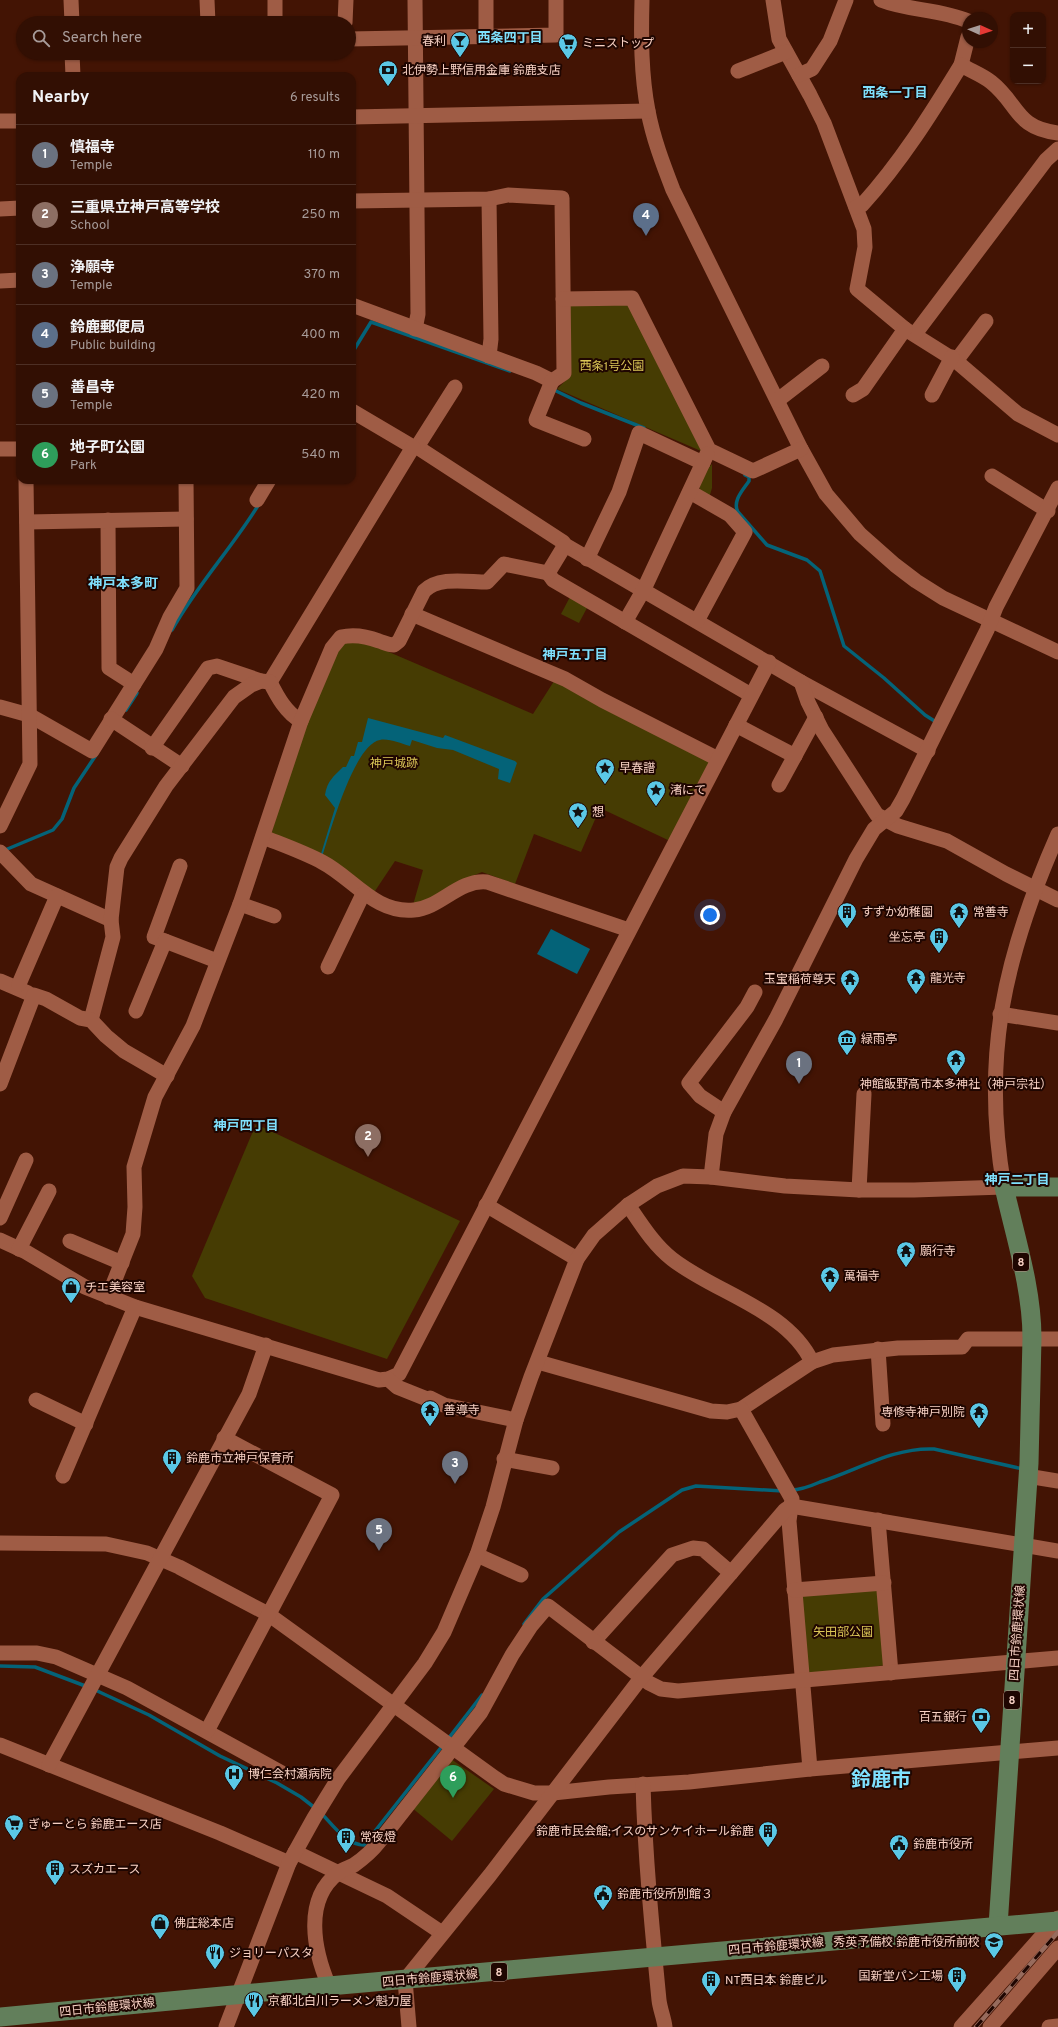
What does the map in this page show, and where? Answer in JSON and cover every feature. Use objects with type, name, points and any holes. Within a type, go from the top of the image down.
[{"type":"main road","points":[[1004,1187],[1058,1188]]},
{"type":"main road","name":"四日市鈴鹿環状線","points":[[0,2018],[239,1994],[656,1958],[998,1926],[1028,1471],[1032,1338],[1032,1320],[1004,1187]]},
{"type":"main road","points":[[998,1926],[1057,1920]]},
{"type":"street","points":[[71,0],[72,16]]},
{"type":"street","points":[[207,0],[208,16]]},
{"type":"street","points":[[275,0],[275,16]]},
{"type":"street","points":[[345,16],[346,0]]},
{"type":"street","points":[[415,0],[418,314],[415,329]]},
{"type":"street","points":[[486,0],[486,36]]},
{"type":"street","points":[[356,39],[556,35],[556,0]]},
{"type":"street","points":[[642,0],[643,77],[648,111],[658,148],[673,190],[801,449],[826,494],[860,534],[895,565],[943,598],[1058,652]]},
{"type":"street","points":[[772,0],[779,39],[824,123],[864,229],[865,247],[857,289],[910,331],[954,359],[1018,414],[1058,435]]},
{"type":"street","points":[[799,75],[812,70],[830,41],[846,0]]},
{"type":"street","points":[[881,0],[898,5],[944,6],[962,17]]},
{"type":"street","points":[[856,207],[862,205],[901,159],[961,65],[965,48]]},
{"type":"street","points":[[738,71],[786,52]]},
{"type":"street","points":[[72,60],[72,72]]},
{"type":"street","points":[[961,65],[991,82],[1001,92],[1023,120],[1045,132],[1058,133]]},
{"type":"street","points":[[356,117],[648,111]]},
{"type":"street","points":[[0,121],[16,121]]},
{"type":"street","points":[[853,395],[863,390],[1046,160],[1058,148]]},
{"type":"street","points":[[356,201],[488,199],[508,195],[562,198],[564,373],[550,388],[536,420],[584,439]]},
{"type":"street","points":[[488,199],[491,339],[489,356]]},
{"type":"street","points":[[0,208],[16,208]]},
{"type":"street","points":[[0,281],[16,280]]},
{"type":"street","points":[[563,299],[632,298],[706,456],[644,589],[625,622]]},
{"type":"street","points":[[356,307],[536,373],[550,388]]},
{"type":"street","points":[[932,395],[954,359],[986,321]]},
{"type":"street","points":[[778,400],[822,366]]},
{"type":"street","points":[[91,1020],[114,937],[112,920],[118,867],[121,858],[166,786],[234,697],[251,685],[265,681],[455,386]]},
{"type":"street","points":[[356,413],[415,447],[587,559],[644,589],[802,682],[928,751]]},
{"type":"street","points":[[587,559],[619,492],[639,433],[753,471],[801,449]]},
{"type":"street","points":[[0,450],[16,449]]},
{"type":"street","points":[[992,476],[1048,511]]},
{"type":"street","points":[[0,826],[30,764],[26,484]]},
{"type":"street","points":[[0,707],[29,715],[92,751],[115,722],[134,684],[156,648],[170,617],[187,588],[186,484]]},
{"type":"street","points":[[257,500],[267,484]]},
{"type":"street","points":[[711,1177],[716,1134],[724,1112],[776,1019],[856,859],[874,829],[884,819],[896,811],[928,751],[992,621],[996,608],[1048,511],[1058,488]]},
{"type":"street","points":[[690,492],[730,515],[745,532],[697,620]]},
{"type":"street","points":[[27,522],[186,519]]},
{"type":"street","points":[[108,520],[109,668],[134,684]]},
{"type":"street","points":[[548,573],[565,545]]},
{"type":"street","points":[[108,1297],[122,1263],[134,1225],[134,1167],[155,1097],[193,1026],[240,904],[301,721],[332,648],[341,637],[358,635],[388,645],[394,645],[399,641],[424,591],[429,586],[438,582],[486,582],[504,564],[548,573],[553,580],[751,695]]},
{"type":"street","points":[[412,614],[565,679],[602,700],[718,759]]},
{"type":"street","points":[[0,1240],[19,1249],[85,1287],[135,1308],[266,1345],[379,1380],[388,1380],[399,1374],[769,662]]},
{"type":"street","points":[[152,748],[208,668],[217,666],[265,681],[294,717],[301,721]]},
{"type":"street","points":[[802,682],[816,718],[877,815],[898,826],[947,841],[1058,900]]},
{"type":"street","points":[[779,785],[816,718]]},
{"type":"street","points":[[115,722],[152,748],[182,766]]},
{"type":"street","points":[[736,725],[795,756]]},
{"type":"street","points":[[231,2025],[239,1994],[292,1858],[322,1804],[425,1663],[444,1632],[477,1555],[493,1507],[504,1460],[516,1420],[577,1259],[594,1235],[628,1205],[656,1186],[683,1176],[711,1177],[785,1186],[858,1190],[1004,1187],[998,1154],[994,1096],[997,1033],[1000,1014],[1021,926],[1058,834]]},
{"type":"street","points":[[263,837],[322,862],[350,880],[364,894],[390,907],[414,910],[424,909],[466,885],[477,881],[487,882],[629,930]]},
{"type":"street","points":[[2,854],[31,884],[112,920]]},
{"type":"street","points":[[180,866],[154,937],[217,961]]},
{"type":"street","points":[[328,967],[364,894]]},
{"type":"street","points":[[19,984],[57,896]]},
{"type":"street","points":[[240,904],[274,916]]},
{"type":"street","points":[[136,1011],[165,941]]},
{"type":"street","points":[[0,981],[46,999],[80,1018],[91,1020],[106,1036],[124,1051],[167,1076]]},
{"type":"street","points":[[724,1112],[700,1096],[689,1083],[741,1015],[755,992]]},
{"type":"street","points":[[0,1084],[34,995]]},
{"type":"street","points":[[1000,1014],[1058,1023]]},
{"type":"street","points":[[858,1190],[864,1094]]},
{"type":"street","points":[[0,1218],[26,1160]]},
{"type":"street","points":[[19,1249],[49,1191]]},
{"type":"street","points":[[486,1205],[577,1259]]},
{"type":"street","points":[[628,1205],[655,1242],[672,1259],[756,1308],[780,1325],[796,1338],[807,1352],[812,1362]]},
{"type":"street","points":[[70,1241],[122,1263]]},
{"type":"street","points":[[63,1476],[135,1308]]},
{"type":"street","points":[[538,1362],[711,1411],[727,1412],[741,1409],[812,1362],[833,1355],[878,1349],[962,1347],[968,1339],[1058,1339]]},
{"type":"street","points":[[49,1764],[97,1678],[248,1394],[266,1345]]},
{"type":"street","points":[[878,1349],[883,1424]]},
{"type":"street","points":[[388,1380],[397,1387],[427,1399],[430,1398],[444,1405],[516,1420]]},
{"type":"street","points":[[36,1400],[86,1424]]},
{"type":"street","points":[[741,1409],[784,1484],[791,1502],[789,1521],[810,1769]]},
{"type":"street","points":[[208,1731],[332,1494],[224,1438]]},
{"type":"street","points":[[504,1460],[552,1468]]},
{"type":"street","points":[[1028,1471],[1058,1481]]},
{"type":"street","points":[[791,1502],[878,1520],[1058,1551]]},
{"type":"street","points":[[410,2027],[405,1980],[554,1793],[642,1678],[791,1502]]},
{"type":"street","points":[[878,1520],[891,1673]]},
{"type":"street","points":[[0,1542],[106,1544],[133,1548],[161,1558],[268,1614],[504,1784],[534,1793],[554,1793],[643,1784],[689,1782],[810,1769],[1058,1748]]},
{"type":"street","points":[[593,1642],[672,1555],[693,1548],[703,1549],[731,1573]]},
{"type":"street","points":[[477,1555],[521,1575]]},
{"type":"street","points":[[794,1590],[884,1583]]},
{"type":"street","points":[[329,1986],[316,1945],[315,1913],[318,1903],[329,1882],[339,1872],[353,1866],[376,1846],[448,1744],[481,1712],[512,1655],[531,1626],[548,1606],[593,1642],[642,1678],[662,1688],[678,1691],[1058,1658]]},
{"type":"street","points":[[0,1653],[46,1654],[97,1678],[127,1688],[208,1731],[282,1773]]},
{"type":"street","points":[[0,1745],[220,1833],[292,1858],[339,1872],[387,1896],[442,1933]]},
{"type":"street","points":[[643,1784],[660,2003],[665,2027]]},
{"type":"street","points":[[961,2027],[1057,1920]]},
{"type":"street","points":[[990,2027],[1058,1948]]},
{"type":"street","points":[[1049,2027],[1058,2026]]},
{"type":"green space","name":"西条1号公園","points":[[628,303],[703,450],[701,451],[557,389],[569,377],[569,304]]},
{"type":"green space","points":[[712,464],[712,488],[709,498],[701,494],[700,481]]},
{"type":"green space","points":[[571,595],[588,606],[579,623],[561,614]]},
{"type":"green space","name":"神戸城跡","points":[[354,637],[533,714],[556,678],[707,756],[711,764],[670,841],[600,808],[581,852],[534,834],[515,884],[482,872],[458,882],[425,902],[413,905],[423,870],[395,861],[373,894],[271,835],[304,724],[335,650]]},
{"type":"green space","points":[[256,1124],[460,1221],[387,1359],[205,1298],[192,1276]]},
{"type":"green space","name":"矢田部公園","points":[[876,1587],[879,1592],[886,1665],[810,1675],[806,1672],[800,1598],[803,1593]]},
{"type":"green space","points":[[451,1759],[494,1789],[452,1841],[411,1807]]},
{"type":"water","points":[[368,718],[443,738],[445,735],[515,761],[517,763],[510,783],[498,779],[499,769],[453,750],[437,748],[412,740],[410,746],[391,740],[380,740],[370,745],[352,772],[337,810],[322,857],[320,857],[335,808],[325,795],[327,786],[331,779],[343,767],[346,767],[351,756],[354,756],[358,742],[362,742]]},
{"type":"water","points":[[551,929],[590,949],[577,974],[537,954]]},
{"type":"waterway","points":[[356,346],[371,322],[510,371]]},
{"type":"waterway","points":[[552,389],[581,403],[644,428]]},
{"type":"waterway","points":[[745,475],[749,477],[749,481],[737,500],[736,504],[738,512],[767,545],[807,560],[820,571],[844,646],[884,678],[925,715],[936,722]]},
{"type":"waterway","points":[[172,630],[192,598],[238,536],[259,504]]},
{"type":"waterway","points":[[126,710],[137,693]]},
{"type":"waterway","points":[[5,850],[53,830],[62,819],[74,788],[96,755]]},
{"type":"waterway","points":[[791,1490],[810,1486],[890,1455],[919,1449],[934,1449],[1023,1469]]},
{"type":"waterway","points":[[524,1624],[543,1599],[619,1532],[682,1490],[696,1486],[783,1491]]},
{"type":"waterway","points":[[0,1666],[35,1667],[88,1687]]},
{"type":"waterway","points":[[93,1689],[149,1715],[220,1756],[277,1783],[301,1797],[315,1808]]},
{"type":"waterway","points":[[448,1739],[482,1695]]},
{"type":"waterway","points":[[321,1813],[340,1834],[351,1842],[364,1845],[443,1745]]},
{"type":"railway","points":[[976,2027],[1058,1932]]},
{"type":"place","name":"春利","points":[[460,58]]},
{"type":"place","name":"ミニストップ","points":[[568,60]]},
{"type":"place","name":"北伊勢上野信用金庫 鈴鹿支店","points":[[388,87]]},
{"type":"place","name":"鈴鹿郵便局","points":[[646,236]]},
{"type":"place","name":"早春譜","points":[[605,785]]},
{"type":"place","name":"渚にて","points":[[656,807]]},
{"type":"place","name":"想","points":[[578,829]]},
{"type":"place","name":"すずか幼稚園","points":[[847,929]]},
{"type":"place","name":"常善寺","points":[[959,929]]},
{"type":"place","name":"坐忘亭","points":[[939,954]]},
{"type":"place","name":"龍光寺","points":[[916,995]]},
{"type":"place","name":"玉宝稲荷尊天","points":[[850,996]]},
{"type":"place","name":"緑雨亭","points":[[847,1056]]},
{"type":"place","name":"神館飯野高市本多神社（神戸宗社）","points":[[956,1076]]},
{"type":"place","name":"慎福寺","points":[[799,1084]]},
{"type":"place","name":"三重県立神戸高等学校","points":[[368,1157]]},
{"type":"place","name":"願行寺","points":[[906,1268]]},
{"type":"place","name":"萬福寺","points":[[830,1293]]},
{"type":"place","name":"チエ美容室","points":[[71,1304]]},
{"type":"place","name":"善導寺","points":[[430,1427]]},
{"type":"place","name":"専修寺神戸別院","points":[[979,1429]]},
{"type":"place","name":"鈴鹿市立神戸保育所","points":[[172,1475]]},
{"type":"place","name":"浄願寺","points":[[455,1484]]},
{"type":"place","name":"善昌寺","points":[[379,1551]]},
{"type":"place","name":"百五銀行","points":[[981,1734]]},
{"type":"place","name":"博仁会村瀬病院","points":[[234,1791]]},
{"type":"place","name":"地子町公園","points":[[453,1798]]},
{"type":"place","name":"ぎゅーとら 鈴鹿エース店","points":[[14,1841]]},
{"type":"place","name":"鈴鹿市民会館;イスのサンケイホール鈴鹿","points":[[768,1848]]},
{"type":"place","name":"常夜燈","points":[[346,1854]]},
{"type":"place","name":"鈴鹿市役所","points":[[899,1861]]},
{"type":"place","name":"スズカエース","points":[[55,1886]]},
{"type":"place","name":"鈴鹿市役所別館３","points":[[603,1911]]},
{"type":"place","name":"佛庄総本店","points":[[160,1940]]},
{"type":"place","name":"秀英予備校 鈴鹿市役所前校","points":[[994,1959]]},
{"type":"place","name":"ジョリーパスタ","points":[[215,1970]]},
{"type":"place","name":"国新堂パン工場","points":[[957,1993]]},
{"type":"place","name":"NT西日本 鈴鹿ビル","points":[[711,1997]]},
{"type":"place","name":"京都北白川ラーメン魁力屋","points":[[254,2018]]},
{"type":"district","name":"西条四丁目","points":[[510,37]]},
{"type":"district","name":"西条一丁目","points":[[895,92]]},
{"type":"district","name":"神戸本多町","points":[[123,583]]},
{"type":"district","name":"神戸五丁目","points":[[575,654]]},
{"type":"district","name":"神戸四丁目","points":[[246,1125]]},
{"type":"district","name":"神戸二丁目","points":[[1017,1179]]},
{"type":"district","name":"鈴鹿市","points":[[881,1779]]}]
